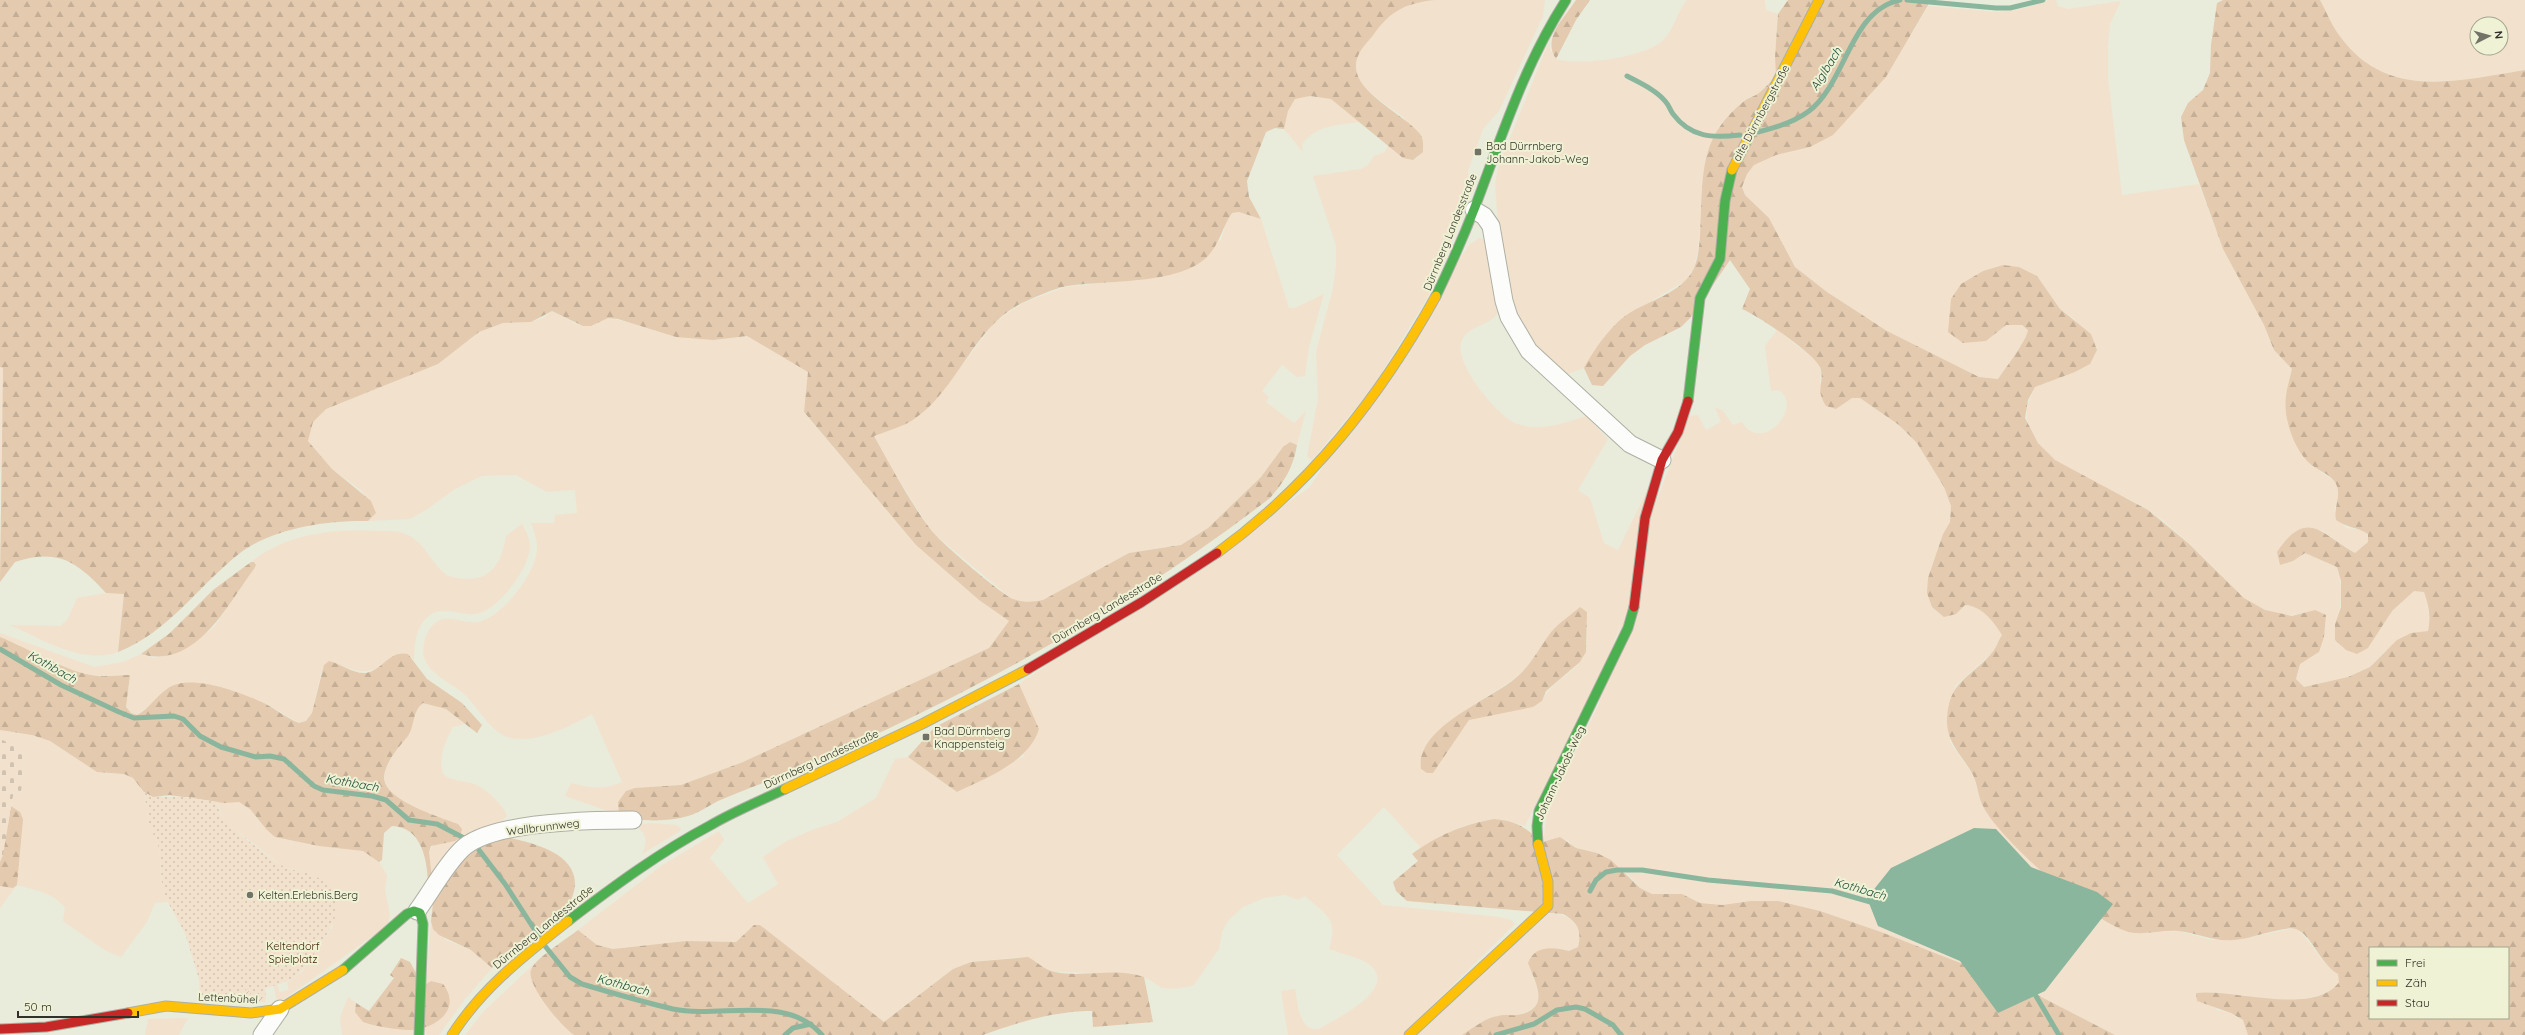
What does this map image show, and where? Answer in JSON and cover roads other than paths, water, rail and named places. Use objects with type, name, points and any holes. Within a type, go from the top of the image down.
[{"type":"street","name":"Dürrnberg Landesstraße","points":[[454,1032],[480,998],[508,968],[606,892],[700,830],[927,722],[1079,641],[1218,553],[1262,518],[1303,480],[1351,427],[1380,390],[1431,306],[1452,265],[1474,210],[1520,79],[1549,24],[1566,0]]},
{"type":"street","name":"alte Dürrnbergstraße","points":[[1700,298],[1720,259],[1725,201],[1737,157],[1804,34],[1819,0]]},
{"type":"street","points":[[1474,210],[1484,216],[1491,226],[1504,301],[1509,317],[1529,351],[1564,381],[1600,419],[1630,444],[1662,460]]},
{"type":"street","name":"Johann-Jakob-Weg","points":[[1409,1035],[1548,906],[1551,894],[1549,882],[1537,845],[1535,827],[1540,811],[1628,628],[1637,596],[1645,518],[1662,460],[1678,432],[1691,386],[1700,298]]},
{"type":"street","name":"Wallbrunnweg","points":[[417,912],[461,850],[480,838],[537,825],[633,820]]},
{"type":"street","points":[[417,912],[422,916],[423,924],[418,1015],[419,1035]]},
{"type":"street","name":"Lettenbühel","points":[[0,1030],[46,1027],[166,1006],[251,1013],[280,1008],[347,967],[407,914],[417,912]]},
{"type":"street","points":[[261,1035],[280,1008]]},
{"type":"street","points":[[251,1013],[260,1025],[261,1035]]},
{"type":"waterway","name":"Aiglbach","points":[[1758,132],[1785,124],[1809,111],[1821,99],[1832,83],[1859,32],[1870,18],[1883,6],[1900,0]]},
{"type":"waterway","name":"Aiglbach","points":[[1907,0],[1996,8],[2010,8],[2043,0]]},
{"type":"waterway","name":"Aiglbach","points":[[1627,76],[1657,93],[1673,114],[1687,128],[1703,135],[1740,135]]},
{"type":"waterway","name":"Kothbach","points":[[0,649],[61,685],[119,712],[134,718],[174,716],[183,719],[200,736],[221,747],[256,757],[270,756],[284,759],[314,786],[323,790],[372,796],[386,800],[409,820],[437,824],[464,838]]},
{"type":"waterway","name":"Kothbach","points":[[479,850],[505,884],[540,938]]},
{"type":"waterway","name":"Kothbach","points":[[1590,891],[1596,880],[1606,872],[1617,870],[1642,870],[1708,880],[1832,891],[1874,903]]},
{"type":"waterway","name":"Kothbach","points":[[545,946],[570,977],[582,984],[673,1009],[692,1011],[772,1011],[790,1015],[807,1022],[822,1035]]},
{"type":"waterway","name":"Kothbach","points":[[2033,991],[2059,1035]]},
{"type":"waterway","name":"Kothbach","points":[[1496,1035],[1534,1024],[1557,1010],[1576,1007],[1585,1009],[1613,1025],[1621,1035]]},
{"type":"waterway","points":[[785,1035],[793,1028],[811,1024]]},
{"type":"place","name":"Bad Dürrnberg Johann-Jakob-Weg","points":[[1478,152]]},
{"type":"place","name":"Bad Dürrnberg Knappensteig","points":[[926,737]]},
{"type":"place","name":"Kelten.Erlebnis.Berg","points":[[250,895]]},
{"type":"park label","name":"Keltendorf Spielplatz","points":[[293,952]]}]
